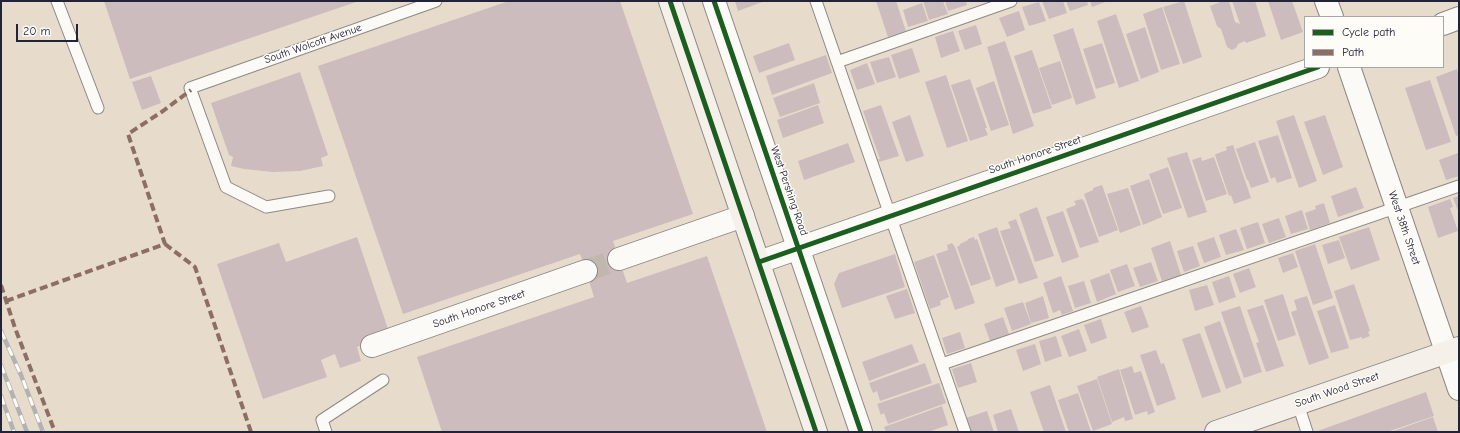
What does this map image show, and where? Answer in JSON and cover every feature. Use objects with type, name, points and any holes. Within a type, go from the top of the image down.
[{"type":"main road","points":[[670,1],[816,432]]},
{"type":"main road","name":"South Wood Street","points":[[1216,432],[1453,350]]},
{"type":"street","name":"West Pershing Road","points":[[714,1],[861,432]]},
{"type":"street","points":[[1326,1],[1332,16]]},
{"type":"street","points":[[1444,24],[1459,18]]},
{"type":"street","name":"South Honore Street","points":[[758,262],[891,217],[1315,68]]},
{"type":"street","name":"West 38th Street","points":[[1349,68],[1397,207],[1453,350],[1459,389]]},
{"type":"street","points":[[619,260],[743,216]]},
{"type":"street","name":"South Honore Street","points":[[372,346],[586,271]]},
{"type":"lane","points":[[57,1],[98,108]]},
{"type":"lane","points":[[816,1],[965,432]]},
{"type":"lane","points":[[837,62],[1011,1]]},
{"type":"lane","name":"South Wolcott Avenue","points":[[329,196],[266,207],[226,187],[190,88],[432,2]]},
{"type":"lane","points":[[942,364],[1459,186]]},
{"type":"lane","points":[[326,432],[322,420],[383,380]]},
{"type":"lane","points":[[1298,404],[1307,432]]},
{"type":"building","points":[[104,1],[359,1],[130,79]]},
{"type":"building","points":[[509,1],[620,1],[693,214],[613,241],[627,283],[707,256],[767,432],[442,432],[417,357],[594,297],[586,271],[580,254],[403,314],[318,66]]},
{"type":"building","points":[[735,1],[765,1],[738,11]]},
{"type":"building","points":[[876,1],[896,1],[906,31],[888,37]]},
{"type":"building","points":[[923,1],[943,1],[948,14],[929,20]]},
{"type":"building","points":[[945,1],[966,1],[967,5],[948,11]]},
{"type":"building","points":[[1042,1],[1063,1],[1067,13],[1049,19]]},
{"type":"building","points":[[1066,1],[1087,1],[1088,5],[1070,11]]},
{"type":"building","points":[[1090,1],[1108,1],[1092,7]]},
{"type":"building","points":[[1184,1],[1202,57],[1183,64],[1163,7]]},
{"type":"building","points":[[1223,1],[1229,1],[1235,22],[1240,24],[1232,1],[1255,1],[1266,36],[1246,43],[1245,41],[1238,44],[1236,48],[1232,50],[1227,47],[1221,29],[1217,26],[1210,6]]},
{"type":"building","points":[[1268,1],[1292,1],[1303,32],[1281,40]]},
{"type":"building","points":[[1039,2],[1046,21],[1029,26],[1022,7]]},
{"type":"building","points":[[922,3],[928,21],[908,27],[903,10]]},
{"type":"building","points":[[1162,7],[1180,64],[1161,70],[1143,14]]},
{"type":"building","points":[[1019,11],[1025,30],[1007,37],[999,18]]},
{"type":"building","points":[[1116,14],[1139,81],[1119,88],[1097,21]]},
{"type":"building","points":[[976,25],[982,44],[965,50],[958,31]]},
{"type":"building","points":[[1145,27],[1159,72],[1141,79],[1126,34]]},
{"type":"building","points":[[1073,28],[1096,98],[1076,105],[1053,35]]},
{"type":"building","points":[[953,31],[960,51],[941,58],[935,37]]},
{"type":"building","points":[[1005,41],[1034,126],[1013,134],[987,47]]},
{"type":"building","points":[[789,43],[795,60],[759,73],[753,56]]},
{"type":"building","points":[[1102,43],[1115,83],[1096,89],[1083,49]]},
{"type":"building","points":[[912,48],[920,72],[899,79],[891,55]]},
{"type":"building","points":[[1032,50],[1052,108],[1033,114],[1014,56]]},
{"type":"building","points":[[826,55],[832,73],[772,95],[766,76]]},
{"type":"building","points":[[889,57],[896,77],[877,83],[870,62]]},
{"type":"building","points":[[1060,61],[1072,98],[1052,105],[1039,68]]},
{"type":"building","points":[[867,63],[875,84],[857,90],[850,70]]},
{"type":"building","points":[[1457,69],[1459,76],[1459,135],[1456,136],[1436,77]]},
{"type":"building","points":[[300,72],[328,155],[321,158],[323,166],[300,171],[273,172],[231,166],[233,157],[229,155],[211,103]]},
{"type":"building","points":[[946,75],[968,141],[947,148],[925,82]]},
{"type":"building","points":[[151,76],[161,103],[142,110],[132,82]]},
{"type":"building","points":[[970,79],[988,135],[970,141],[951,85]]},
{"type":"building","points":[[1430,80],[1451,142],[1426,150],[1405,88]]},
{"type":"building","points":[[994,81],[1009,125],[991,131],[976,88]]},
{"type":"building","points":[[814,83],[820,103],[780,117],[773,98]]},
{"type":"building","points":[[818,105],[824,123],[783,138],[777,120]]},
{"type":"building","points":[[881,105],[899,156],[879,162],[878,159],[880,159],[863,111]]},
{"type":"building","points":[[910,115],[924,156],[906,162],[892,122]]},
{"type":"building","points":[[1294,115],[1317,181],[1299,188],[1276,121]]},
{"type":"building","points":[[1325,115],[1343,167],[1323,175],[1304,122]]},
{"type":"building","points":[[1278,135],[1292,178],[1277,183],[1275,177],[1271,179],[1258,141]]},
{"type":"building","points":[[1255,142],[1269,182],[1251,188],[1236,149]]},
{"type":"building","points":[[848,143],[855,162],[804,180],[798,161]]},
{"type":"building","points":[[1233,145],[1251,198],[1234,204],[1231,195],[1229,196],[1215,155],[1227,150],[1226,147]]},
{"type":"building","points":[[1187,152],[1207,212],[1188,218],[1167,158]]},
{"type":"building","points":[[1458,153],[1459,176],[1446,180],[1439,160]]},
{"type":"building","points":[[1201,157],[1202,161],[1214,157],[1227,194],[1206,201],[1192,160]]},
{"type":"building","points":[[1168,167],[1182,208],[1163,214],[1149,174]]},
{"type":"building","points":[[1149,179],[1162,217],[1143,225],[1130,186]]},
{"type":"building","points":[[1102,185],[1118,230],[1099,237],[1084,194],[1093,190],[1093,188]]},
{"type":"building","points":[[1356,187],[1364,208],[1338,217],[1331,196]]},
{"type":"building","points":[[1128,188],[1141,225],[1120,233],[1107,194]]},
{"type":"building","points":[[1459,196],[1459,213],[1453,198]]},
{"type":"building","points":[[1082,199],[1099,242],[1080,248],[1066,209],[1076,205],[1074,201]]},
{"type":"building","points":[[1450,199],[1453,207],[1450,208],[1458,231],[1438,238],[1428,207]]},
{"type":"building","points":[[1324,203],[1330,223],[1310,230],[1305,213],[1316,209],[1315,206]]},
{"type":"building","points":[[1037,207],[1054,256],[1035,262],[1019,214]]},
{"type":"building","points":[[1302,210],[1308,229],[1291,234],[1285,216]]},
{"type":"building","points":[[1063,211],[1079,257],[1062,263],[1046,217]]},
{"type":"building","points":[[1279,218],[1286,237],[1269,243],[1262,224]]},
{"type":"building","points":[[1016,219],[1038,278],[1019,284],[1000,231],[1011,228],[1008,222]]},
{"type":"building","points":[[1258,222],[1265,243],[1247,249],[1240,228]]},
{"type":"building","points":[[997,227],[1015,280],[996,287],[978,234]]},
{"type":"building","points":[[1369,227],[1380,260],[1351,270],[1339,237]]},
{"type":"building","points":[[1236,229],[1244,250],[1226,255],[1219,235]]},
{"type":"building","points":[[357,237],[390,335],[357,347],[361,361],[340,368],[335,354],[321,360],[327,377],[263,399],[217,264],[279,243],[286,262]]},
{"type":"building","points":[[974,237],[975,240],[977,239],[991,279],[971,286],[957,247],[968,239]]},
{"type":"building","points":[[1214,237],[1221,257],[1204,263],[1197,243]]},
{"type":"building","points":[[1339,240],[1345,258],[1328,264],[1322,245]]},
{"type":"building","points":[[1170,241],[1181,275],[1162,281],[1151,248]]},
{"type":"building","points":[[952,243],[955,247],[975,303],[955,310],[936,254],[948,250],[947,245]]},
{"type":"building","points":[[1315,244],[1333,298],[1313,305],[1295,251]]},
{"type":"building","points":[[1193,246],[1200,266],[1184,272],[1177,251]]},
{"type":"building","points":[[1293,253],[1298,267],[1283,273],[1278,258]]},
{"type":"building","points":[[895,254],[905,287],[842,308],[834,284],[839,273]]},
{"type":"building","points":[[934,255],[949,297],[940,301],[941,305],[930,309],[914,262]]},
{"type":"building","points":[[1151,262],[1158,281],[1140,287],[1133,268]]},
{"type":"building","points":[[1127,264],[1135,286],[1118,292],[1110,270]]},
{"type":"building","points":[[1249,268],[1256,287],[1240,293],[1233,274]]},
{"type":"building","points":[[1109,273],[1116,294],[1097,302],[1090,280]]},
{"type":"building","points":[[1061,276],[1073,311],[1062,315],[1060,310],[1053,313],[1043,283]]},
{"type":"building","points":[[1229,276],[1236,297],[1219,303],[1212,282]]},
{"type":"building","points":[[1084,281],[1091,303],[1075,308],[1068,286]]},
{"type":"building","points":[[1354,284],[1370,331],[1368,332],[1370,336],[1362,339],[1362,337],[1350,340],[1334,291]]},
{"type":"building","points":[[1207,285],[1214,305],[1195,311],[1189,290]]},
{"type":"building","points":[[907,289],[915,313],[895,319],[886,296]]},
{"type":"building","points":[[1283,294],[1296,335],[1278,341],[1264,300]]},
{"type":"building","points":[[1043,296],[1049,318],[1031,323],[1025,303]]},
{"type":"building","points":[[1307,296],[1329,358],[1309,365],[1291,312],[1297,310],[1294,300]]},
{"type":"building","points":[[1023,302],[1031,324],[1012,331],[1004,308]]},
{"type":"building","points":[[1263,305],[1284,366],[1266,372],[1256,343],[1259,342],[1247,310]]},
{"type":"building","points":[[1335,305],[1349,348],[1331,353],[1317,311]]},
{"type":"building","points":[[1141,306],[1149,327],[1132,333],[1124,312]]},
{"type":"building","points":[[1240,306],[1262,372],[1244,378],[1221,312]]},
{"type":"building","points":[[1003,317],[1009,334],[990,341],[984,324]]},
{"type":"building","points":[[1101,319],[1107,338],[1091,344],[1084,325]]},
{"type":"building","points":[[1220,321],[1242,383],[1226,389],[1204,327]]},
{"type":"building","points":[[1079,329],[1087,351],[1069,357],[1061,336]]},
{"type":"building","points":[[960,332],[965,348],[947,354],[942,338]]},
{"type":"building","points":[[1200,333],[1221,392],[1202,398],[1182,339]]},
{"type":"building","points":[[1056,336],[1062,356],[1045,362],[1039,341]]},
{"type":"building","points":[[912,344],[919,362],[869,381],[862,362]]},
{"type":"building","points":[[1035,344],[1041,364],[1023,371],[1016,350]]},
{"type":"building","points":[[1156,350],[1161,364],[1164,363],[1176,399],[1157,406],[1140,355]]},
{"type":"building","points":[[925,363],[932,383],[880,401],[877,391],[873,393],[869,383]]},
{"type":"building","points":[[971,363],[977,382],[958,388],[952,369]]},
{"type":"building","points":[[1132,366],[1134,373],[1141,371],[1155,412],[1148,415],[1147,411],[1135,415],[1120,370]]},
{"type":"building","points":[[1119,369],[1133,419],[1125,421],[1124,417],[1112,422],[1097,377]]},
{"type":"building","points":[[1097,379],[1112,424],[1093,431],[1077,386]]},
{"type":"building","points":[[939,383],[946,403],[888,424],[884,413],[881,415],[877,404]]},
{"type":"building","points":[[1050,385],[1066,432],[1044,432],[1030,392]]},
{"type":"building","points":[[1426,392],[1434,416],[1387,432],[1315,432]]},
{"type":"building","points":[[1078,393],[1091,432],[1069,432],[1058,400]]},
{"type":"building","points":[[942,406],[948,425],[928,432],[886,432],[884,427]]},
{"type":"building","points":[[1011,409],[1019,432],[998,432],[993,415]]},
{"type":"building","points":[[987,411],[994,432],[971,432],[966,418]]},
{"type":"building","points":[[1433,417],[1438,432],[1391,432]]},
{"type":"tunnel","points":[[586,271],[619,259]]},
{"type":"railway","points":[[1,331],[21,375],[43,432]]},
{"type":"railway","points":[[1,365],[27,432]]},
{"type":"railway","points":[[1,396],[14,432]]},
{"type":"marked path","points":[[6,301],[165,244],[128,134],[191,90]]},
{"type":"marked path","points":[[165,244],[195,267],[251,432]]},
{"type":"marked path","points":[[1,285],[15,328],[55,432]]},
{"type":"cycle path","points":[[670,1],[816,432]]},
{"type":"cycle path","points":[[714,1],[861,432]]},
{"type":"cycle path","points":[[759,262],[1315,68]]}]
